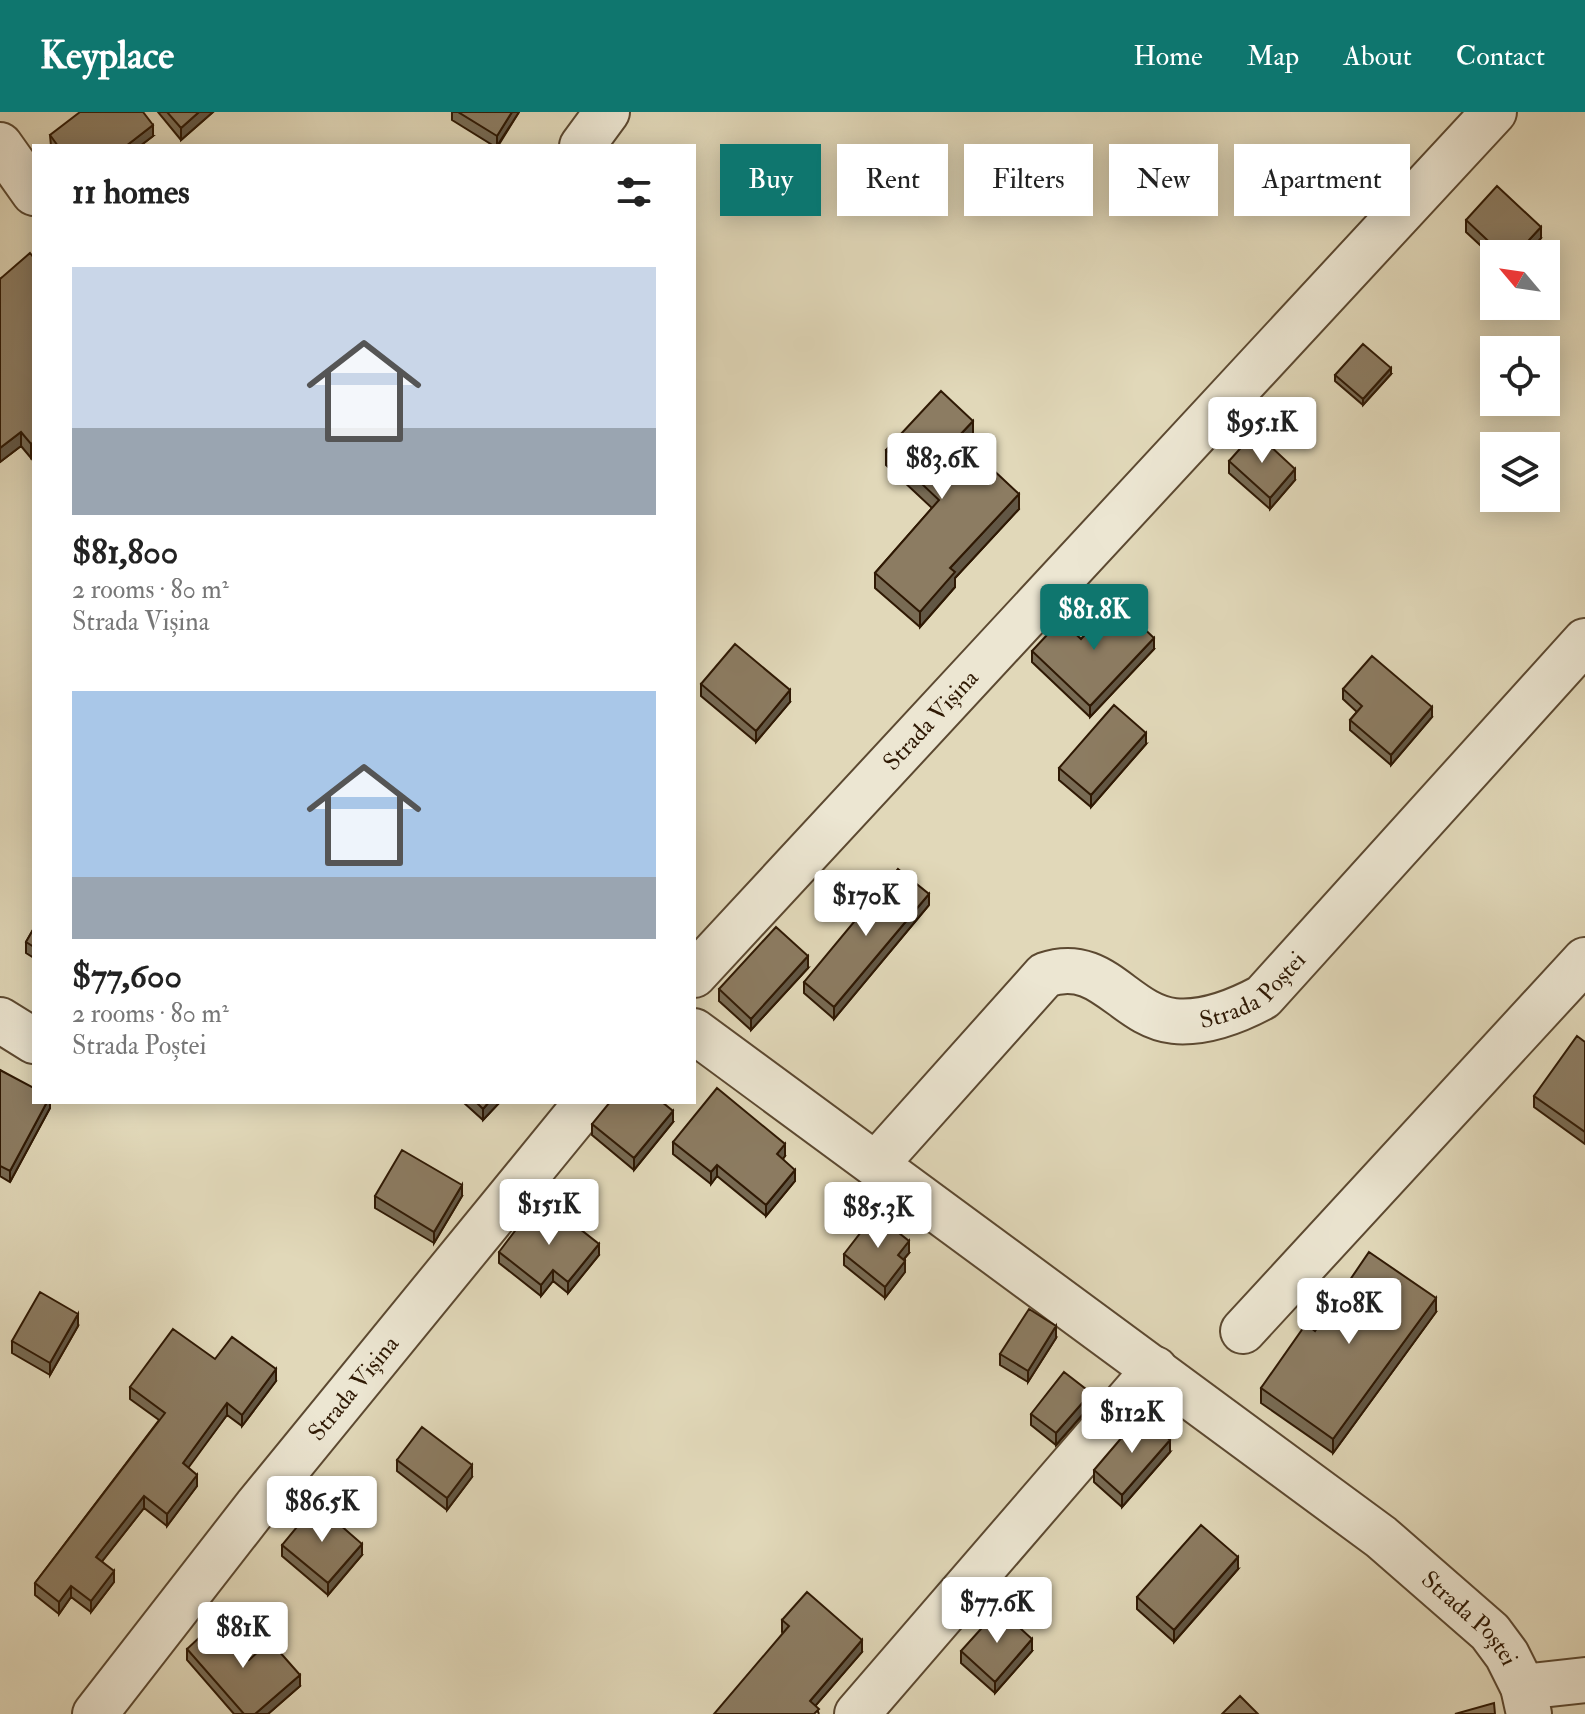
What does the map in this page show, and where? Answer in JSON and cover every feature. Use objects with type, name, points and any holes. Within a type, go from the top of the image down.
[{"type":"street","points":[[583,144],[607,112]]},
{"type":"street","name":"Strada Vișina","points":[[696,973],[1494,112]]},
{"type":"street","points":[[0,145],[32,190]]},
{"type":"street","name":"Strada Poștei","points":[[876,1164],[1045,975],[1061,969],[1078,969],[1157,1016],[1175,1021],[1234,1012],[1263,997],[1585,641]]},
{"type":"street","points":[[1243,1331],[1585,960]]},
{"type":"street","points":[[0,1020],[32,1040]]},
{"type":"street","name":"Strada Poștei","points":[[696,1032],[1381,1537],[1449,1593],[1490,1632],[1507,1655],[1526,1701]]},
{"type":"street","name":"Strada Vișina","points":[[95,1714],[256,1507],[585,1104]]},
{"type":"street","points":[[857,1714],[1155,1369]]},
{"type":"street","points":[[1526,1701],[1585,1680]]},
{"type":"building","points":[[80,112],[143,112],[153,125],[129,144],[57,144],[50,135]]},
{"type":"building","points":[[167,112],[199,112],[181,128]]},
{"type":"building","points":[[458,112],[512,112],[497,136]]},
{"type":"building","points":[[1497,186],[1541,227],[1529,240],[1487,240],[1466,220]]},
{"type":"building","points":[[30,253],[32,256],[32,443],[21,432],[0,448],[0,279]]},
{"type":"building","points":[[1363,344],[1391,368],[1363,399],[1335,375]]},
{"type":"building","points":[[941,391],[973,421],[958,437],[1019,494],[950,568],[955,572],[920,612],[875,573],[939,500],[886,450]]},
{"type":"building","points":[[1255,432],[1295,469],[1270,498],[1229,461]]},
{"type":"building","points":[[1116,602],[1154,638],[1090,706],[1032,651],[1061,620],[1081,639]]},
{"type":"building","points":[[735,644],[790,690],[756,731],[701,684]]},
{"type":"building","points":[[1372,656],[1432,707],[1391,755],[1350,720],[1362,706],[1343,689]]},
{"type":"building","points":[[1114,705],[1146,733],[1091,795],[1059,768]]},
{"type":"building","points":[[898,869],[929,894],[834,1007],[804,982]]},
{"type":"building","points":[[776,927],[808,956],[751,1019],[719,989]]},
{"type":"building","points":[[32,932],[32,946],[26,942]]},
{"type":"building","points":[[1577,1036],[1585,1042],[1585,1132],[1534,1096]]},
{"type":"building","points":[[0,1070],[32,1087],[32,1104],[46,1104],[10,1171],[0,1166]]},
{"type":"building","points":[[717,1088],[785,1144],[777,1154],[795,1170],[766,1205],[717,1165],[711,1172],[673,1142]]},
{"type":"building","points":[[608,1104],[664,1104],[673,1111],[634,1158],[592,1124]]},
{"type":"building","points":[[402,1150],[462,1185],[434,1232],[375,1196]]},
{"type":"building","points":[[530,1211],[546,1224],[557,1211],[599,1244],[568,1282],[553,1270],[541,1285],[499,1252]]},
{"type":"building","points":[[875,1214],[909,1241],[898,1255],[905,1261],[885,1287],[844,1254]]},
{"type":"building","points":[[1369,1252],[1436,1298],[1333,1439],[1261,1388],[1306,1324],[1315,1331]]},
{"type":"building","points":[[40,1292],[78,1314],[50,1363],[12,1341]]},
{"type":"building","points":[[1029,1309],[1056,1326],[1028,1371],[1000,1354]]},
{"type":"building","points":[[173,1329],[215,1359],[232,1337],[276,1369],[242,1415],[227,1403],[183,1463],[197,1475],[167,1514],[144,1496],[96,1557],[114,1571],[91,1601],[71,1586],[59,1602],[35,1583],[165,1413],[130,1387]]},
{"type":"building","points":[[1064,1372],[1091,1393],[1056,1433],[1031,1414]]},
{"type":"building","points":[[1141,1415],[1170,1440],[1122,1495],[1094,1470]]},
{"type":"building","points":[[422,1427],[472,1465],[447,1498],[397,1460]]},
{"type":"building","points":[[316,1504],[362,1544],[328,1583],[282,1545]]},
{"type":"building","points":[[1201,1525],[1238,1557],[1174,1630],[1137,1597]]},
{"type":"building","points":[[807,1592],[862,1640],[810,1701],[819,1709],[814,1714],[714,1714],[789,1626],[782,1620]]},
{"type":"building","points":[[999,1609],[1032,1639],[995,1682],[961,1651]]},
{"type":"building","points":[[216,1622],[249,1660],[270,1641],[300,1675],[255,1714],[244,1714],[187,1649]]},
{"type":"building","points":[[1240,1696],[1258,1714],[1222,1714]]},
{"type":"building","points":[[1494,1703],[1495,1714],[1455,1714]]}]
